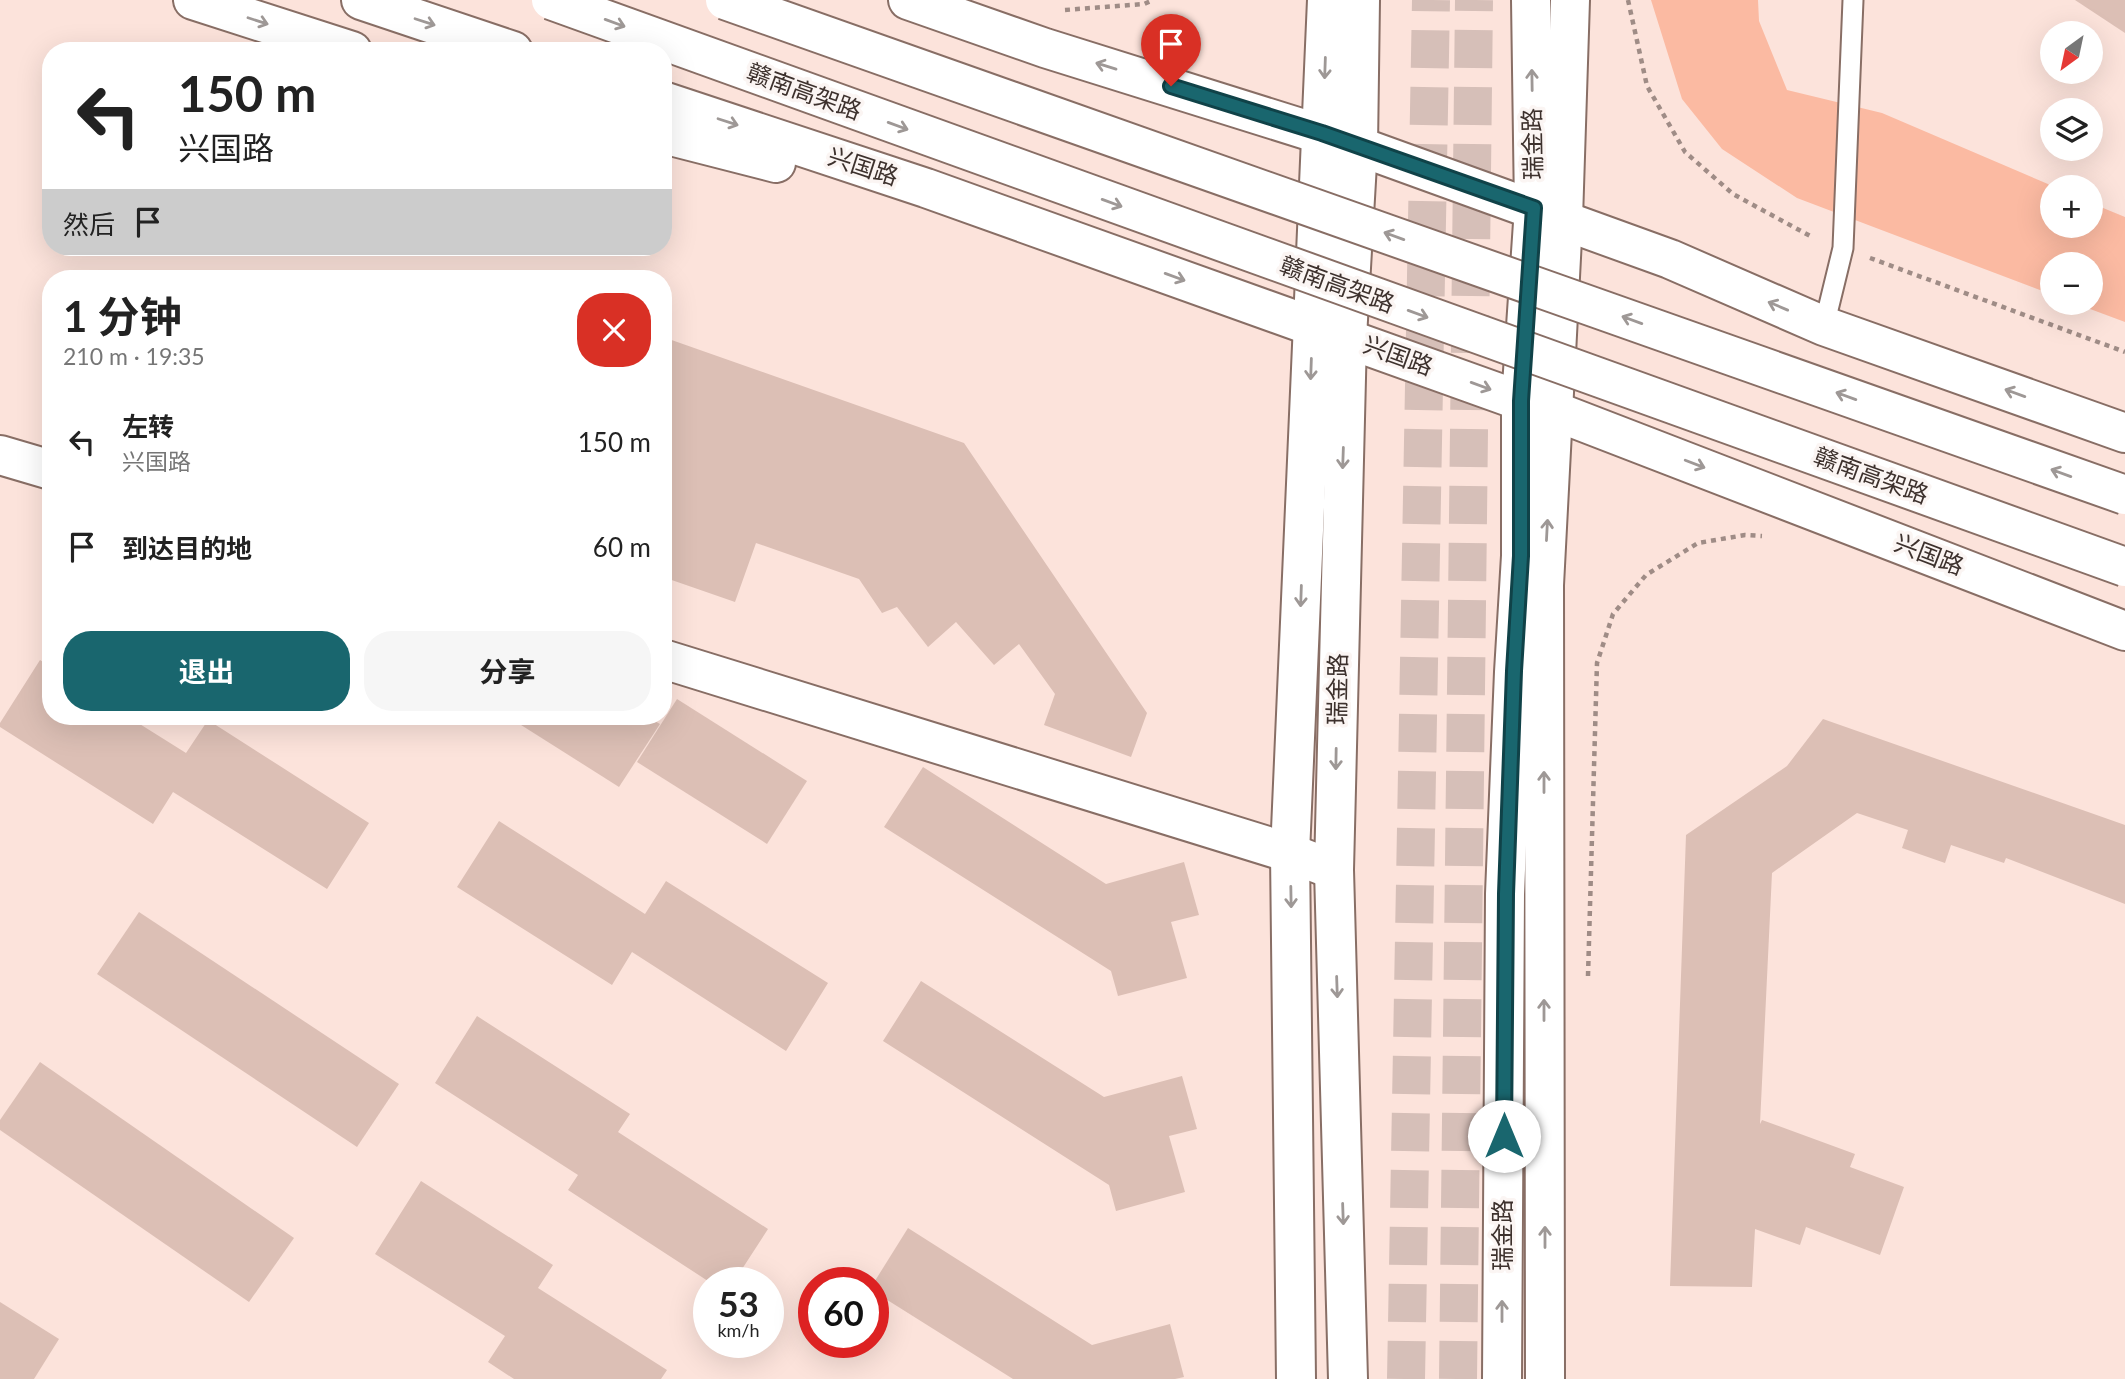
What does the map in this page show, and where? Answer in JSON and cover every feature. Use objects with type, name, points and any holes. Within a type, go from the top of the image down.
[{"type":"main road","points":[[193,0],[324,42]]},
{"type":"main road","points":[[361,0],[486,42]]},
{"type":"main road","name":"赣南高架路","points":[[551,0],[668,42]]},
{"type":"main road","points":[[725,0],[2125,495]]},
{"type":"main road","points":[[908,0],[1045,48],[1322,133],[1670,259],[1824,326],[2125,433]]},
{"type":"main road","points":[[1296,1379],[1290,853],[1330,331],[1322,133],[1327,0]]},
{"type":"main road","name":"瑞金路","points":[[1348,1379],[1334,870],[1330,331],[1358,146],[1360,0]]},
{"type":"main road","name":"瑞金路","points":[[1502,1379],[1506,894],[1514,671],[1521,556],[1537,406],[1548,214],[1531,0]]},
{"type":"main road","points":[[1548,214],[1570,0]]},
{"type":"main road","name":"赣南高架路","points":[[672,44],[2125,567]]},
{"type":"main road","name":"兴国路","points":[[672,104],[926,188],[1537,406],[2125,631]]},
{"type":"main road","points":[[672,136],[1058,235]]},
{"type":"main road","points":[[1537,406],[1544,585],[1545,1379]]},
{"type":"main road","points":[[0,455],[42,467]]},
{"type":"main road","points":[[672,662],[1290,853],[1334,870]]},
{"type":"lane","points":[[1824,326],[1843,248],[1853,0]]},
{"type":"path","points":[[1059,11],[1144,4],[1153,0]]},
{"type":"path","points":[[1588,980],[1597,663],[1613,614],[1646,575],[1698,543],[1745,535],[1772,537]]},
{"type":"shaded area","points":[[1651,0],[1758,0],[1759,21],[1787,90],[1882,113],[2040,181],[2040,238],[2103,238],[2103,208],[2125,217],[2125,322],[2103,314],[2103,252],[2040,252],[2040,290],[1797,198],[1722,149],[1682,99]]},
{"type":"building","points":[[2075,0],[2125,0],[2125,33]]},
{"type":"building","points":[[672,340],[964,443],[1147,713],[1131,757],[1044,725],[1055,694],[1019,644],[994,665],[956,622],[928,647],[897,607],[882,613],[859,579],[756,543],[735,602],[672,580]]},
{"type":"building","points":[[40,660],[42,725],[141,725],[186,753],[205,725],[216,725],[369,823],[327,889],[173,792],[153,824],[0,727]]},
{"type":"building","points":[[677,699],[807,781],[767,844],[637,762],[660,725],[672,725],[672,707]]},
{"type":"building","points":[[1823,719],[2125,825],[2125,904],[2006,858],[2004,863],[1951,845],[1945,863],[1902,848],[1908,830],[1857,813],[1772,873],[1760,1124],[1762,1120],[1855,1154],[1850,1167],[1904,1187],[1880,1255],[1806,1227],[1800,1245],[1755,1229],[1752,1287],[1670,1286],[1686,835],[1787,766]]},
{"type":"building","points":[[521,725],[659,725],[619,787]]},
{"type":"building","points":[[923,767],[1106,884],[1184,862],[1199,915],[1171,922],[1187,978],[1118,996],[1111,971],[884,827]]},
{"type":"building","points":[[499,821],[645,914],[666,881],[828,983],[786,1051],[632,952],[612,985],[457,887]]},
{"type":"building","points":[[139,912],[399,1084],[357,1147],[97,974]]},
{"type":"building","points":[[921,981],[1104,1097],[1182,1076],[1197,1129],[1169,1136],[1185,1192],[1116,1211],[1109,1185],[883,1041]]},
{"type":"building","points":[[477,1016],[630,1114],[618,1132],[768,1229],[743,1267],[693,1267],[693,1271],[568,1190],[578,1175],[435,1083]]},
{"type":"building","points":[[40,1062],[294,1238],[249,1302],[0,1130],[0,1120]]},
{"type":"building","points":[[421,1181],[553,1265],[538,1288],[667,1370],[661,1379],[514,1379],[488,1362],[505,1336],[375,1254]]},
{"type":"building","points":[[908,1228],[1092,1345],[1170,1324],[1184,1377],[1013,1379],[889,1301],[889,1267],[884,1267]]},
{"type":"building","points":[[0,1302],[59,1339],[34,1379],[0,1379]]},
{"type":"tunnel","points":[[1406,1379],[1431,0]]},
{"type":"tunnel","points":[[1458,1379],[1474,0]]},
{"type":"route","points":[[1171,86],[1322,133],[1534,208],[1521,401],[1521,556],[1506,894],[1504,1136]]}]
